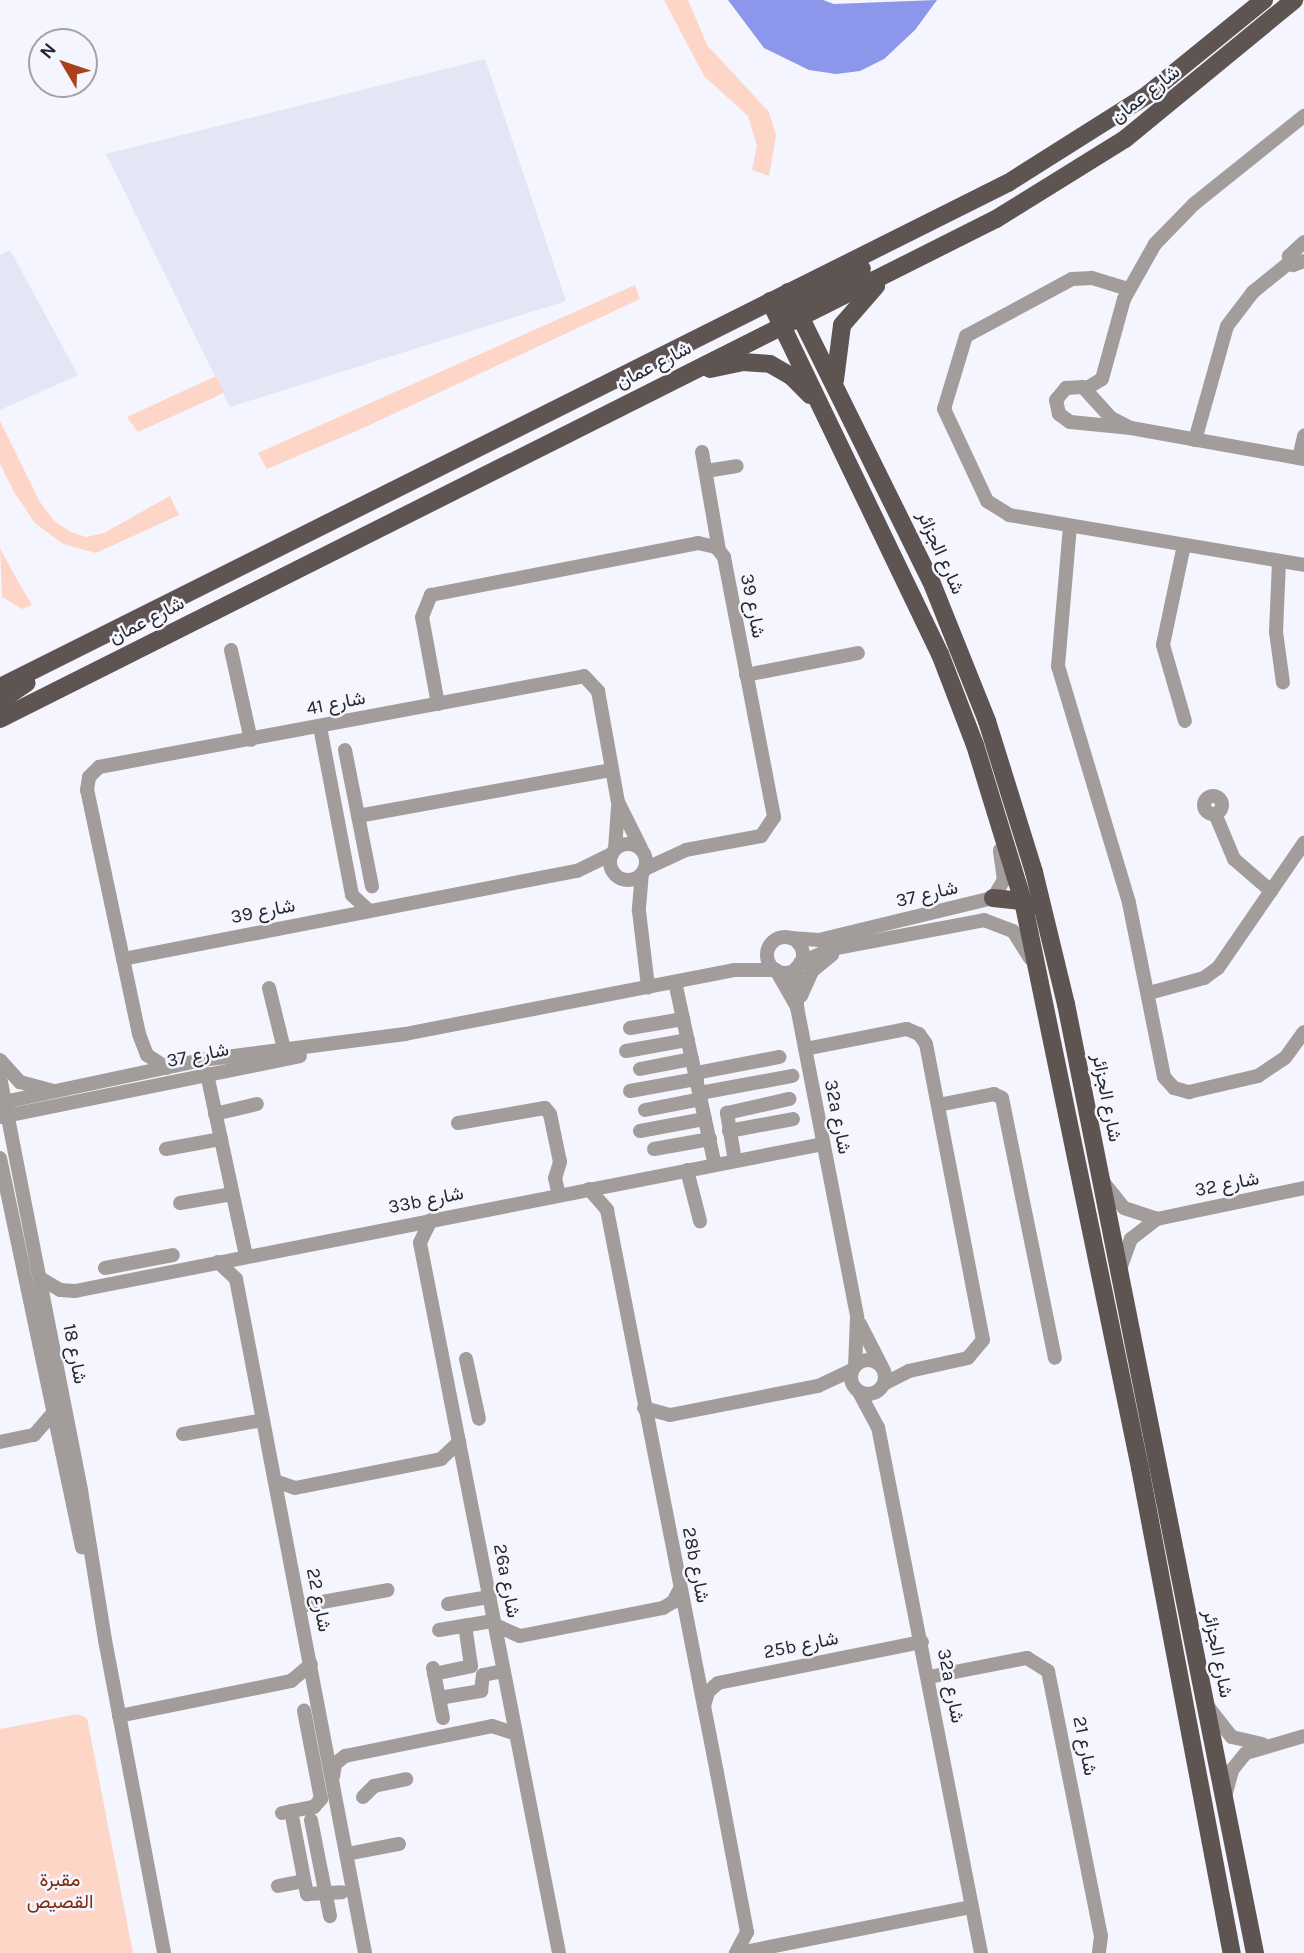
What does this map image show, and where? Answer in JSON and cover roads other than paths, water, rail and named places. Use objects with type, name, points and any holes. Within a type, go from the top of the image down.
[{"type":"main road","name":"شارع عمان","points":[[0,719],[686,373],[785,307],[935,218],[1008,183],[1124,111],[1264,0]]},
{"type":"main road","name":"شارع عمان","points":[[0,687],[785,307],[890,273],[996,219],[1101,155],[1170,105],[1294,0]]},
{"type":"main road","points":[[835,383],[842,325],[852,308],[890,273]]},
{"type":"main road","points":[[646,394],[664,375],[785,307]]},
{"type":"main road","name":"شارع الجزائر","points":[[785,307],[835,383],[930,581],[996,748],[1037,886],[1102,1181],[1255,1953]]},
{"type":"main road","name":"شارع الجزائر","points":[[785,307],[822,408],[940,654],[1001,824],[1023,901],[1232,1953]]},
{"type":"main road","points":[[686,373],[743,362],[770,365],[791,376],[822,408]]},
{"type":"main road","points":[[0,701],[47,663]]},
{"type":"main road","points":[[993,898],[1023,901],[1033,911],[1084,1129],[1094,1145]]},
{"type":"street","points":[[1304,116],[1183,214],[1151,250],[1128,289],[1107,364],[1099,382],[1087,388],[1062,390],[1056,400],[1059,414],[1070,422],[1131,428],[1302,458],[1304,436]]},
{"type":"street","points":[[1199,440],[1216,351],[1234,315],[1297,261],[1290,253],[1304,242]]},
{"type":"street","points":[[1128,289],[1092,278],[1072,279],[974,328],[964,341],[945,398],[947,420],[991,506],[1009,515],[1304,565]]},
{"type":"street","points":[[1103,406],[1107,364]]},
{"type":"street","points":[[1087,388],[1115,421],[1131,428]]},
{"type":"street","name":"شارع 39","points":[[644,871],[686,850],[761,836],[773,822],[702,452]]},
{"type":"street","points":[[706,471],[737,466]]},
{"type":"street","points":[[704,542],[716,526]]},
{"type":"street","points":[[1075,526],[1057,639],[1060,677],[1102,802],[1148,988],[1160,1054],[1179,1082],[1210,1086],[1270,1070],[1286,1058],[1304,1032]]},
{"type":"street","points":[[438,704],[422,617],[432,595],[704,542],[719,550]]},
{"type":"street","points":[[1179,544],[1163,651],[1185,721]]},
{"type":"street","points":[[1283,683],[1277,615],[1284,562]]},
{"type":"street","points":[[231,650],[251,740]]},
{"type":"street","points":[[746,675],[858,653]]},
{"type":"street","name":"شارع 41","points":[[123,958],[91,804],[97,777],[122,764],[557,681],[583,683],[599,706],[612,770]]},
{"type":"street","points":[[320,727],[352,895],[369,911]]},
{"type":"street","points":[[326,758],[345,753],[372,886]]},
{"type":"street","points":[[340,831],[359,823],[612,770],[618,802],[640,848],[644,871],[639,911],[653,986]]},
{"type":"street","points":[[618,802],[611,865],[639,911]]},
{"type":"street","points":[[1216,816],[1234,859],[1271,891]]},
{"type":"street","points":[[993,898],[1004,880],[1001,824]]},
{"type":"street","points":[[1148,988],[1204,978],[1218,968],[1304,843]]},
{"type":"street","points":[[614,852],[630,844],[640,848]]},
{"type":"street","name":"شارع 39","points":[[123,958],[577,872],[614,852]]},
{"type":"street","points":[[620,878],[630,880],[644,871]]},
{"type":"street","name":"شارع 37","points":[[791,938],[819,940],[993,898]]},
{"type":"street","name":"شارع 37","points":[[799,965],[823,951],[992,920],[1018,935],[1042,986]]},
{"type":"street","points":[[791,938],[801,949],[799,965],[789,972],[776,970],[768,951],[776,939],[791,938]]},
{"type":"street","points":[[796,1007],[818,964],[857,944]]},
{"type":"street","name":"شارع 37","points":[[734,970],[768,951]]},
{"type":"street","points":[[123,958],[146,1055],[167,1068]]},
{"type":"street","name":"32a شارع","points":[[799,965],[796,1007],[857,1317],[881,1365]]},
{"type":"street","name":"شارع 37","points":[[3,1109],[207,1074],[734,970],[776,970]]},
{"type":"street","name":"32a شارع","points":[[776,970],[796,1007]]},
{"type":"street","points":[[675,982],[715,1165]]},
{"type":"street","points":[[269,988],[284,1049]]},
{"type":"street","points":[[630,1028],[684,1019]]},
{"type":"street","points":[[804,1049],[915,1031],[926,1044],[983,1340],[968,1358],[909,1371],[868,1394],[859,1391],[852,1384],[853,1368]]},
{"type":"street","points":[[119,1079],[137,1059],[139,1034]]},
{"type":"street","name":"شارع 37","points":[[3,1109],[62,1092],[167,1068],[284,1049],[405,1034]]},
{"type":"street","points":[[626,1051],[688,1040]]},
{"type":"street","points":[[645,1110],[697,1081],[779,1057]]},
{"type":"street","points":[[0,1060],[20,1082],[62,1092]]},
{"type":"street","points":[[640,1069],[697,1081]]},
{"type":"street","points":[[207,1074],[246,1256]]},
{"type":"street","points":[[630,1091],[697,1081],[792,1076]]},
{"type":"street","name":"شارع 18","points":[[0,1077],[3,1109],[82,1490],[104,1640]]},
{"type":"street","points":[[938,1105],[994,1094],[1002,1098],[1055,1357]]},
{"type":"street","points":[[735,1161],[726,1116],[730,1111],[789,1099]]},
{"type":"street","points":[[215,1114],[257,1104]]},
{"type":"street","points":[[458,1123],[538,1106],[547,1110],[560,1162],[555,1178],[559,1195]]},
{"type":"street","points":[[640,1131],[705,1119]]},
{"type":"street","points":[[729,1131],[793,1119]]},
{"type":"street","points":[[166,1149],[220,1139]]},
{"type":"street","points":[[654,1149],[710,1139]]},
{"type":"street","name":"33b شارع","points":[[40,1278],[71,1292],[823,1144]]},
{"type":"street","name":"شارع 18","points":[[0,1158],[61,1451],[104,1640],[164,1953]]},
{"type":"street","points":[[687,1170],[700,1221]]},
{"type":"street","points":[[1102,1181],[1124,1208],[1157,1219]]},
{"type":"street","name":"شارع 32","points":[[1120,1270],[1131,1239],[1157,1219],[1304,1188]]},
{"type":"street","name":"28b شارع","points":[[589,1189],[607,1210],[704,1707],[747,1932],[738,1953]]},
{"type":"street","points":[[180,1203],[232,1194]]},
{"type":"street","name":"26a شارع","points":[[431,1220],[420,1242],[559,1953]]},
{"type":"street","points":[[105,1268],[173,1255]]},
{"type":"street","points":[[139,1261],[142,1277]]},
{"type":"street","name":"شارع 22","points":[[218,1262],[236,1279],[332,1778],[347,1803],[347,1854],[365,1953]]},
{"type":"street","name":"32a شارع","points":[[853,1368],[857,1317]]},
{"type":"street","points":[[466,1359],[479,1419]]},
{"type":"street","points":[[644,1408],[670,1415],[818,1386],[868,1359],[881,1365],[882,1386]]},
{"type":"street","points":[[448,1391],[471,1386]]},
{"type":"street","name":"32a شارع","points":[[878,1427],[882,1386]]},
{"type":"street","name":"32a شارع","points":[[859,1391],[878,1427],[981,1953]]},
{"type":"street","points":[[0,1442],[39,1432],[53,1413]]},
{"type":"street","points":[[183,1434],[263,1420]]},
{"type":"street","points":[[29,1436],[61,1451]]},
{"type":"street","points":[[275,1480],[295,1488],[442,1459],[459,1442]]},
{"type":"street","points":[[439,1630],[494,1623],[520,1636],[663,1608],[673,1602],[680,1589]]},
{"type":"street","points":[[300,1606],[388,1590]]},
{"type":"street","points":[[448,1604],[489,1597]]},
{"type":"street","points":[[443,1718],[433,1671],[471,1666],[465,1625]]},
{"type":"street","name":"25b شارع","points":[[704,1707],[708,1692],[718,1683],[922,1642]]},
{"type":"street","name":"شارع 21","points":[[929,1677],[1027,1658],[1048,1671],[1101,1936],[1099,1953]]},
{"type":"street","points":[[119,1716],[291,1681],[311,1664]]},
{"type":"street","points":[[439,1698],[481,1691],[483,1675],[503,1671]]},
{"type":"street","points":[[1205,1700],[1227,1734],[1262,1744]]},
{"type":"street","points":[[289,1816],[314,1807],[321,1799],[304,1711]]},
{"type":"street","points":[[332,1778],[335,1765],[345,1756],[492,1726],[516,1734]]},
{"type":"street","points":[[1225,1808],[1232,1770],[1246,1752],[1262,1744],[1304,1736]]},
{"type":"street","points":[[289,1816],[312,1820],[374,1786],[407,1779]]},
{"type":"street","points":[[289,1816],[309,1895],[342,1892]]},
{"type":"street","points":[[312,1820],[323,1861],[330,1916]]},
{"type":"street","points":[[347,1854],[399,1844]]},
{"type":"street","points":[[301,1864],[323,1861]]},
{"type":"street","points":[[278,1886],[304,1881]]},
{"type":"street","points":[[738,1953],[771,1950],[972,1907]]},
{"type":"water","points":[[728,0],[823,0],[834,4],[937,0],[915,30],[884,59],[860,71],[836,74],[809,70],[764,48]]},
{"type":"park label","name":"مقبرة القصيص","points":[[60,1892]]}]
